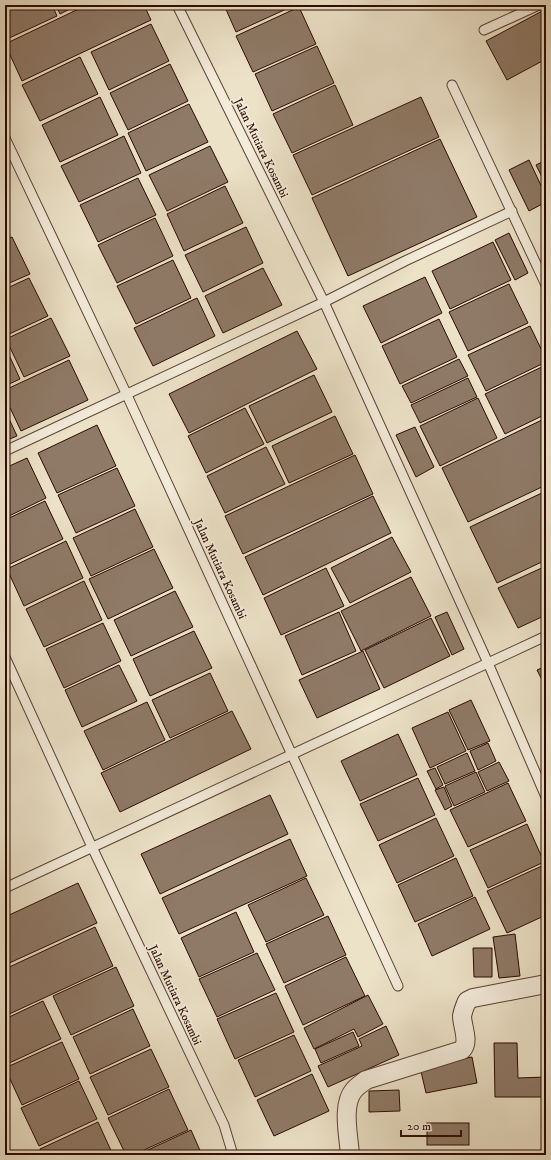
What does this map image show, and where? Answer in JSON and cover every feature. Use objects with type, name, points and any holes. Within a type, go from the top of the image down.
[{"type":"street","points":[[350,1155],[346,1110],[353,1091],[359,1085],[366,1080],[462,1050],[465,1044],[462,1017],[463,1010],[468,1001],[473,998],[546,984]]},
{"type":"lane","name":"Jalan Mutiara Kosambi","points":[[176,5],[324,302],[488,664],[546,797]]},
{"type":"lane","points":[[484,30],[539,5]]},
{"type":"lane","points":[[452,85],[546,285]]},
{"type":"lane","name":"Jalan Mutiara Kosambi","points":[[5,138],[126,393],[398,986]]},
{"type":"lane","points":[[5,451],[126,393],[324,302],[405,261],[512,211]]},
{"type":"lane","points":[[5,888],[546,636]]},
{"type":"lane","name":"Jalan Mutiara Kosambi","points":[[5,657],[92,847],[224,1125],[233,1155]]},
{"type":"building","points":[[5,5],[52,5],[57,16],[5,40]]},
{"type":"building","points":[[56,5],[73,5],[74,7],[60,14]]},
{"type":"building","points":[[87,5],[144,5],[151,20],[22,81],[5,44]]},
{"type":"building","points":[[224,5],[292,5],[293,6],[236,32]]},
{"type":"building","points":[[299,7],[316,44],[253,72],[236,36]]},
{"type":"building","points":[[546,9],[546,59],[507,80],[486,41]]},
{"type":"building","points":[[151,24],[169,61],[109,90],[91,52]]},
{"type":"building","points":[[317,46],[334,83],[272,111],[255,74]]},
{"type":"building","points":[[80,57],[98,94],[40,121],[22,85]]},
{"type":"building","points":[[170,64],[188,101],[128,130],[110,93]]},
{"type":"building","points":[[335,85],[353,125],[292,153],[273,114]]},
{"type":"building","points":[[100,97],[118,135],[60,162],[42,125]]},
{"type":"building","points":[[421,97],[439,137],[312,195],[293,155]]},
{"type":"building","points":[[189,104],[208,142],[146,171],[128,133]]},
{"type":"building","points":[[124,136],[141,173],[79,202],[61,166]]},
{"type":"building","points":[[440,139],[477,217],[348,276],[312,198]]},
{"type":"building","points":[[210,146],[228,182],[167,211],[149,175]]},
{"type":"building","points":[[529,160],[546,196],[546,202],[529,211],[509,170]]},
{"type":"building","points":[[546,160],[546,185],[536,165]]},
{"type":"building","points":[[138,178],[156,215],[98,242],[80,205]]},
{"type":"building","points":[[225,186],[243,223],[184,251],[167,214]]},
{"type":"building","points":[[155,218],[173,256],[117,283],[98,245]]},
{"type":"building","points":[[5,226],[10,236],[5,238]]},
{"type":"building","points":[[246,227],[263,263],[203,292],[185,255]]},
{"type":"building","points":[[509,233],[528,273],[515,280],[495,240]]},
{"type":"building","points":[[12,237],[30,274],[5,285],[5,240]]},
{"type":"building","points":[[493,242],[511,280],[450,309],[432,271]]},
{"type":"building","points":[[173,260],[191,298],[136,324],[117,286]]},
{"type":"building","points":[[263,268],[282,305],[223,333],[205,296]]},
{"type":"building","points":[[425,277],[442,313],[381,343],[363,306]]},
{"type":"building","points":[[29,278],[48,316],[5,336],[5,289]]},
{"type":"building","points":[[509,284],[528,323],[468,351],[449,312]]},
{"type":"building","points":[[197,298],[215,336],[153,366],[134,328]]},
{"type":"building","points":[[51,318],[70,356],[24,377],[6,339]]},
{"type":"building","points":[[439,319],[457,357],[400,384],[382,346]]},
{"type":"building","points":[[530,326],[546,359],[546,362],[486,391],[468,355]]},
{"type":"building","points":[[297,331],[317,369],[189,433],[169,394]]},
{"type":"building","points":[[5,346],[20,379],[5,386]]},
{"type":"building","points":[[459,359],[468,376],[411,403],[402,386]]},
{"type":"building","points":[[69,360],[88,400],[21,431],[5,397],[5,390]]},
{"type":"building","points":[[546,365],[546,414],[505,434],[485,394]]},
{"type":"building","points":[[314,375],[332,412],[267,443],[249,406]]},
{"type":"building","points":[[468,378],[477,397],[420,423],[411,405]]},
{"type":"building","points":[[478,398],[497,438],[440,466],[420,426]]},
{"type":"building","points":[[245,408],[264,444],[206,473],[188,436]]},
{"type":"building","points":[[5,410],[17,436],[5,441]]},
{"type":"building","points":[[335,416],[353,454],[289,483],[272,446]]},
{"type":"building","points":[[546,418],[546,485],[468,522],[442,468]]},
{"type":"building","points":[[97,425],[116,466],[57,493],[38,453]]},
{"type":"building","points":[[415,427],[434,467],[416,477],[396,435]]},
{"type":"building","points":[[266,447],[285,484],[225,513],[207,476]]},
{"type":"building","points":[[355,455],[373,494],[243,554],[225,516]]},
{"type":"building","points":[[27,458],[46,498],[5,518],[5,468]]},
{"type":"building","points":[[117,468],[135,506],[76,533],[58,495]]},
{"type":"building","points":[[546,491],[546,560],[497,583],[470,527]]},
{"type":"building","points":[[373,496],[391,533],[263,595],[245,557]]},
{"type":"building","points":[[45,501],[63,539],[6,566],[5,520]]},
{"type":"building","points":[[135,509],[153,547],[91,576],[73,538]]},
{"type":"building","points":[[392,537],[411,572],[350,603],[331,568]]},
{"type":"building","points":[[66,541],[83,578],[24,606],[7,569]]},
{"type":"building","points":[[154,549],[173,588],[108,619],[89,579]]},
{"type":"building","points":[[546,566],[546,615],[518,628],[498,588]]},
{"type":"building","points":[[326,568],[344,606],[281,635],[264,598]]},
{"type":"building","points":[[411,577],[431,616],[361,651],[341,611]]},
{"type":"building","points":[[84,581],[102,620],[44,647],[26,609]]},
{"type":"building","points":[[175,591],[193,627],[131,656],[114,620]]},
{"type":"building","points":[[339,612],[356,651],[302,675],[285,636]]},
{"type":"building","points":[[447,612],[464,649],[452,655],[435,617]]},
{"type":"building","points":[[431,618],[450,656],[384,688],[365,650]]},
{"type":"building","points":[[103,623],[121,661],[64,688],[46,649]]},
{"type":"building","points":[[194,631],[212,668],[150,696],[133,659]]},
{"type":"building","points":[[363,651],[380,689],[317,718],[299,680]]},
{"type":"building","points":[[119,665],[137,701],[82,727],[65,690]]},
{"type":"building","points":[[546,666],[546,688],[537,670]]},
{"type":"building","points":[[210,673],[228,711],[170,738],[152,700]]},
{"type":"building","points":[[471,700],[490,741],[468,750],[449,710]]},
{"type":"building","points":[[147,702],[165,740],[103,770],[84,731]]},
{"type":"building","points":[[232,711],[251,749],[120,812],[101,773]]},
{"type":"building","points":[[448,712],[466,751],[430,768],[412,728]]},
{"type":"building","points":[[398,734],[417,775],[360,801],[341,761]]},
{"type":"building","points":[[488,743],[496,761],[478,770],[470,751]]},
{"type":"building","points":[[467,753],[475,771],[445,784],[437,767]]},
{"type":"building","points":[[499,762],[509,781],[487,791],[478,772]]},
{"type":"building","points":[[435,768],[443,785],[436,789],[427,771]]},
{"type":"building","points":[[476,772],[485,792],[454,806],[445,786]]},
{"type":"building","points":[[418,778],[435,815],[378,841],[360,804]]},
{"type":"building","points":[[508,783],[526,821],[468,847],[450,810]]},
{"type":"building","points":[[444,787],[452,806],[445,810],[435,790]]},
{"type":"building","points":[[270,795],[288,834],[160,894],[141,854]]},
{"type":"building","points":[[436,818],[454,856],[397,883],[379,845]]},
{"type":"building","points":[[527,824],[544,862],[488,888],[470,850]]},
{"type":"building","points":[[290,839],[307,876],[179,934],[162,898]]},
{"type":"building","points":[[456,858],[473,896],[415,922],[398,885]]},
{"type":"building","points":[[546,864],[546,915],[507,933],[487,891]]},
{"type":"building","points":[[306,878],[324,915],[266,942],[248,905]]},
{"type":"building","points":[[78,883],[97,923],[5,965],[5,917]]},
{"type":"building","points":[[475,897],[490,929],[432,956],[418,924]]},
{"type":"building","points":[[236,912],[254,952],[199,977],[181,938]]},
{"type":"building","points":[[328,916],[346,955],[284,983],[266,944]]},
{"type":"building","points":[[95,927],[113,966],[5,1016],[5,969]]},
{"type":"building","points":[[515,934],[520,976],[499,978],[493,937]]},
{"type":"building","points":[[473,948],[492,948],[492,977],[474,977]]},
{"type":"building","points":[[257,953],[275,990],[217,1017],[199,979]]},
{"type":"building","points":[[346,957],[365,996],[303,1025],[285,986]]},
{"type":"building","points":[[116,967],[134,1006],[71,1035],[53,996]]},
{"type":"building","points":[[276,993],[294,1032],[235,1059],[217,1019]]},
{"type":"building","points":[[368,995],[383,1024],[358,1037],[354,1029],[314,1049],[304,1028]]},
{"type":"building","points":[[43,1001],[61,1039],[5,1065],[5,1019]]},
{"type":"building","points":[[133,1009],[150,1046],[90,1074],[73,1037]]},
{"type":"building","points":[[386,1026],[399,1055],[328,1087],[318,1066],[362,1046],[359,1039]]},
{"type":"building","points":[[353,1032],[359,1046],[321,1063],[315,1049]]},
{"type":"building","points":[[294,1035],[311,1071],[255,1097],[238,1060]]},
{"type":"building","points":[[62,1042],[79,1079],[22,1105],[5,1068]]},
{"type":"building","points":[[494,1043],[517,1043],[518,1078],[546,1077],[546,1097],[495,1097]]},
{"type":"building","points":[[151,1049],[169,1087],[108,1115],[90,1077]]},
{"type":"building","points":[[472,1057],[477,1083],[426,1093],[420,1067]]},
{"type":"building","points":[[312,1074],[329,1111],[274,1136],[257,1100]]},
{"type":"building","points":[[79,1081],[97,1119],[39,1146],[21,1108]]},
{"type":"building","points":[[169,1089],[188,1130],[133,1155],[126,1155],[108,1118]]},
{"type":"building","points":[[399,1090],[400,1111],[369,1112],[369,1091]]},
{"type":"building","points":[[98,1122],[113,1155],[42,1155],[40,1149]]},
{"type":"building","points":[[427,1123],[469,1123],[469,1145],[427,1145]]},
{"type":"building","points":[[191,1130],[202,1155],[137,1155]]}]
